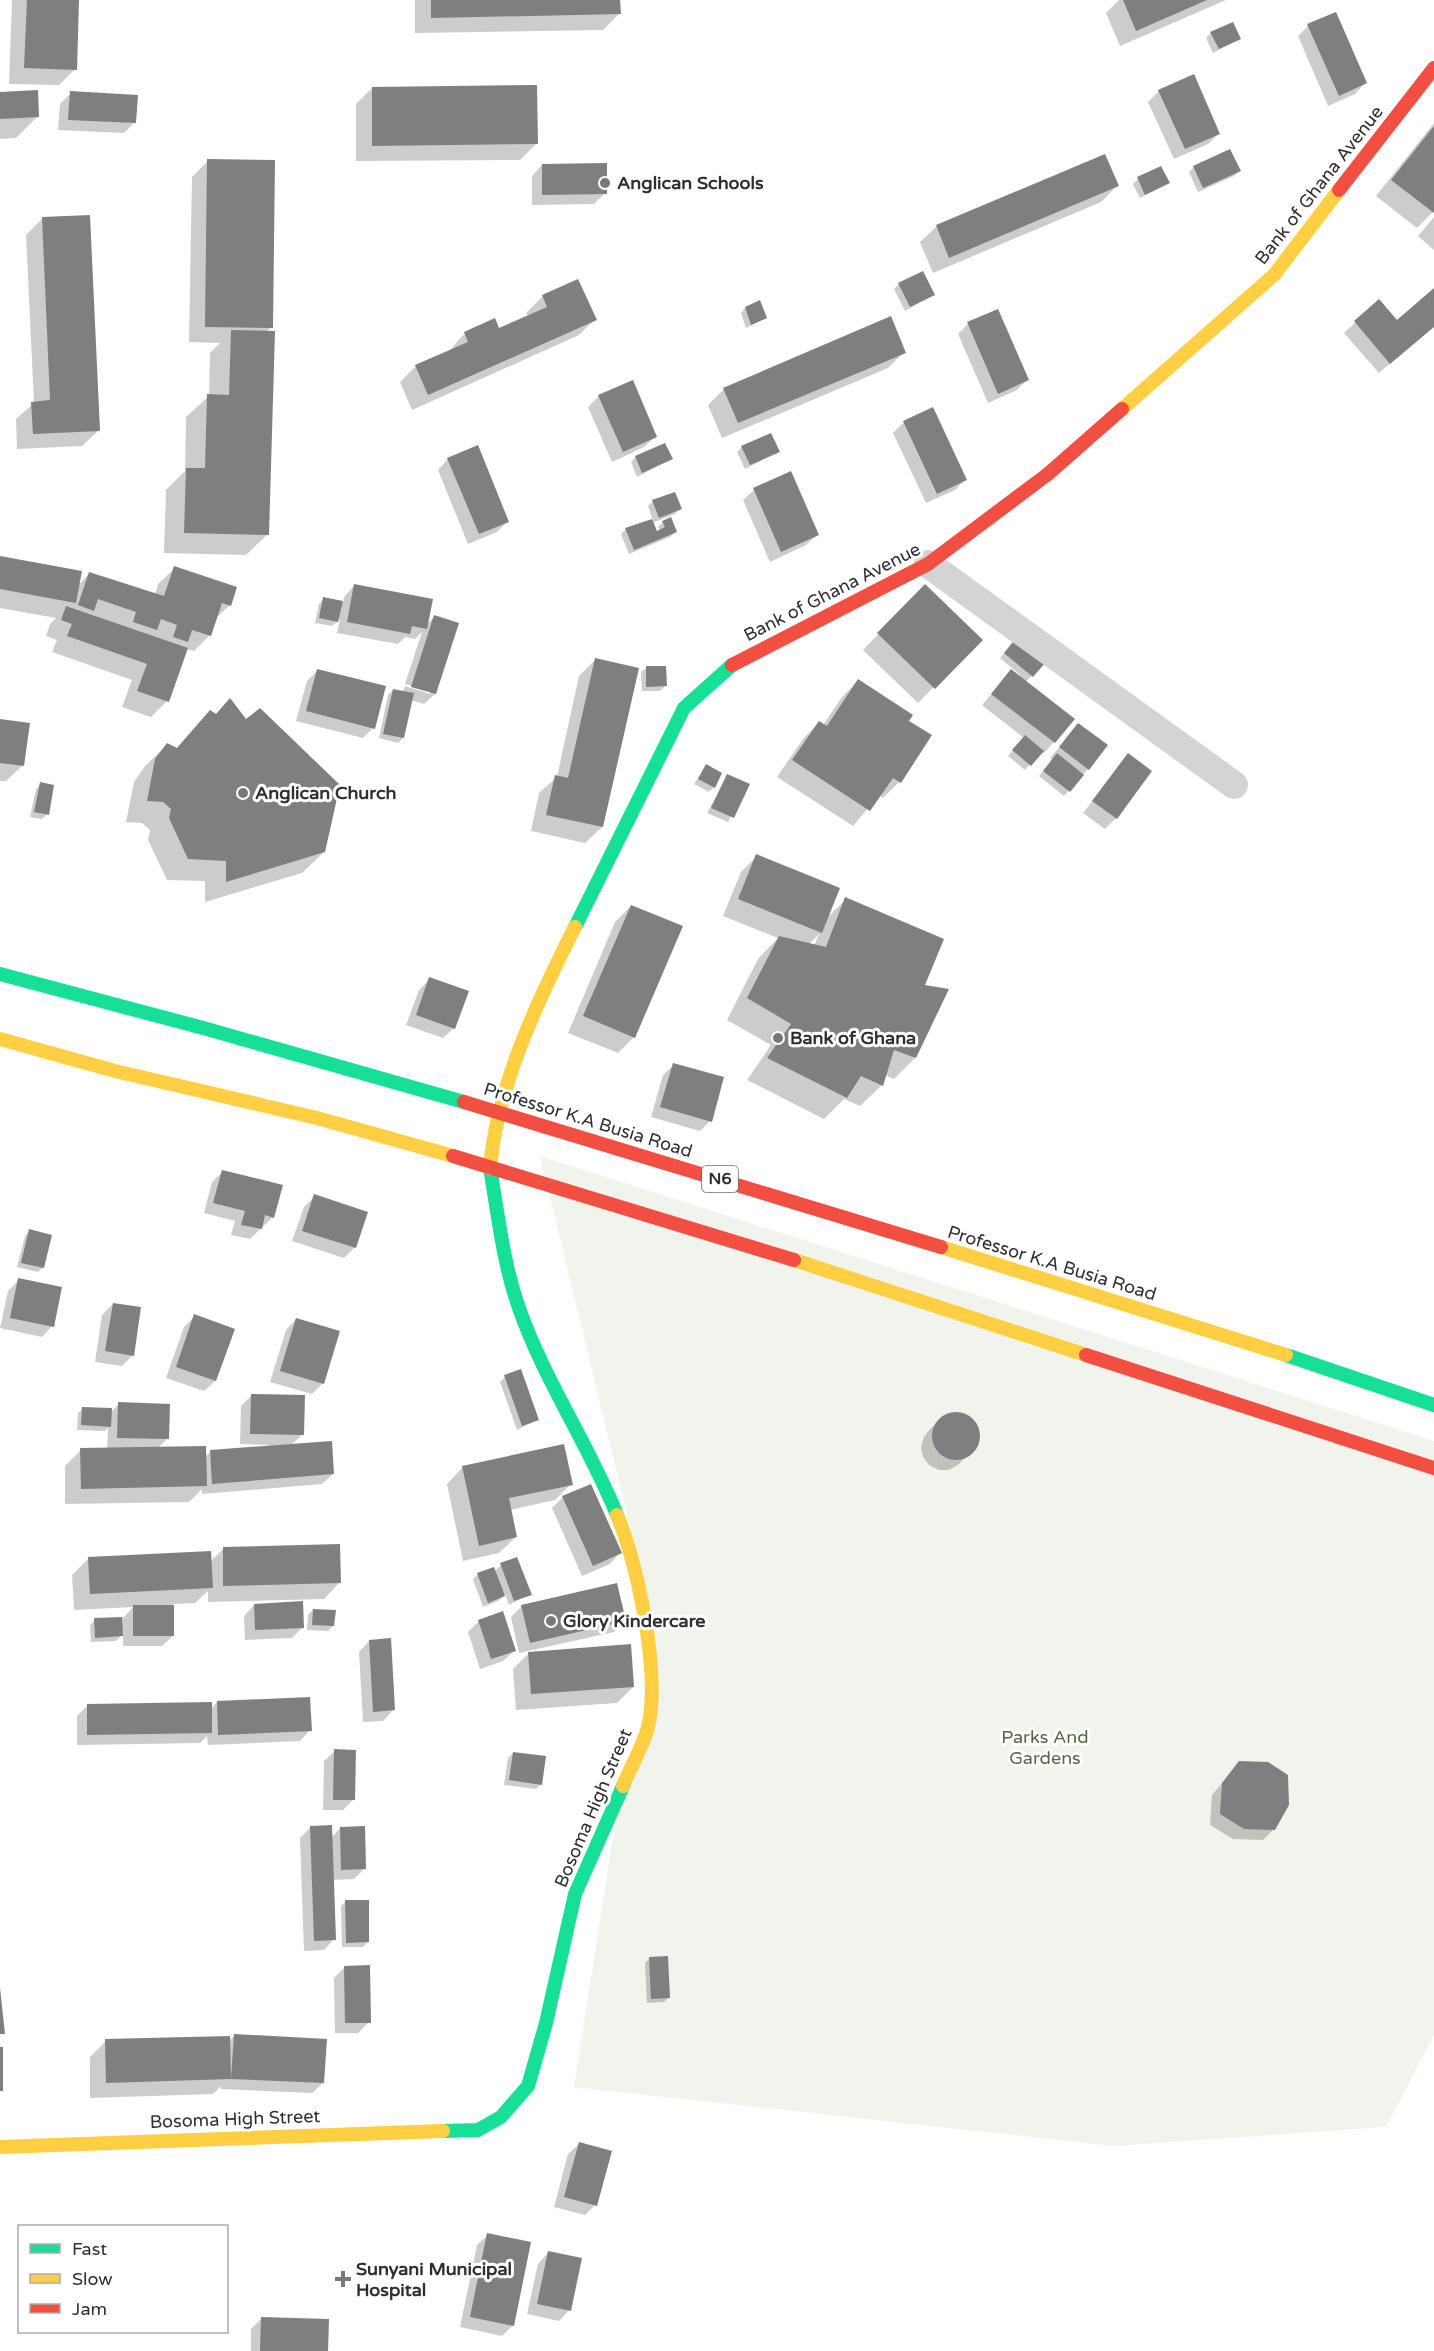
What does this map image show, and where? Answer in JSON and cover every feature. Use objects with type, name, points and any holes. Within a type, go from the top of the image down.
[{"type":"street","name":"Bank of Ghana Avenue","points":[[490,1167],[499,1112],[532,1020],[556,965],[684,708],[727,667],[928,564],[1048,474],[1274,274],[1434,68]]},
{"type":"street","points":[[928,564],[1234,785]]},
{"type":"street","name":"Professor K.A Busia Road","points":[[0,974],[191,1023],[499,1112],[1286,1354],[1434,1406]]},
{"type":"street","points":[[0,1039],[115,1071],[317,1118],[490,1167],[796,1261],[1434,1468]]},
{"type":"street","name":"Bosoma High Street","points":[[0,2147],[478,2130],[501,2117],[528,2086],[546,2023],[575,1894],[646,1730],[651,1679],[642,1599],[629,1544],[601,1475],[550,1377],[519,1308],[506,1259],[490,1167]]},
{"type":"green space","name":"Parks And Gardens","points":[[540,1156],[1434,1441],[1434,2035],[1386,2127],[1114,2146],[574,2087],[617,1812],[660,1686],[638,1559]]},
{"type":"building","points":[[27,0],[79,0],[77,70],[24,68]]},
{"type":"building","points":[[431,0],[620,0],[621,14],[431,18]]},
{"type":"building","points":[[1123,0],[1207,0],[1136,31]]},
{"type":"building","points":[[1336,12],[1367,83],[1339,96],[1307,24]]},
{"type":"building","points":[[1233,22],[1241,39],[1219,49],[1210,32]]},
{"type":"building","points":[[1194,74],[1220,134],[1185,149],[1158,90]]},
{"type":"building","points":[[537,85],[538,144],[372,146],[372,87]]},
{"type":"building","points":[[38,90],[39,117],[0,119],[0,92]]},
{"type":"building","points":[[70,91],[138,95],[136,123],[68,120]]},
{"type":"building","points":[[1434,126],[1434,213],[1391,180]]},
{"type":"building","points":[[1230,149],[1241,171],[1203,188],[1193,166]]},
{"type":"building","points":[[1105,154],[1119,186],[949,258],[936,225]]},
{"type":"building","points":[[207,159],[275,160],[273,328],[205,327]]},
{"type":"building","points":[[607,163],[607,194],[542,195],[542,164]]},
{"type":"building","points":[[1161,166],[1170,183],[1145,195],[1137,177]]},
{"type":"building","points":[[90,215],[100,431],[33,434],[31,402],[50,400],[42,217]]},
{"type":"building","points":[[923,271],[935,295],[910,307],[898,283]]},
{"type":"building","points":[[578,279],[597,320],[428,395],[415,365],[468,342],[464,332],[495,318],[499,328],[547,307],[542,295]]},
{"type":"building","points":[[1434,288],[1434,327],[1390,364],[1354,321],[1379,299],[1397,320]]},
{"type":"building","points":[[760,300],[767,318],[751,325],[745,307]]},
{"type":"building","points":[[998,309],[1029,380],[998,394],[967,322]]},
{"type":"building","points":[[891,316],[906,353],[738,423],[723,388]]},
{"type":"building","points":[[231,330],[275,331],[269,535],[184,533],[186,468],[205,468],[207,394],[229,395]]},
{"type":"building","points":[[633,380],[657,437],[623,452],[598,395]]},
{"type":"building","points":[[933,407],[967,480],[937,494],[903,421]]},
{"type":"building","points":[[771,433],[780,452],[750,465],[741,446]]},
{"type":"building","points":[[665,443],[673,459],[642,473],[635,456]]},
{"type":"building","points":[[478,445],[509,522],[479,534],[447,458]]},
{"type":"building","points":[[791,471],[819,535],[781,552],[753,488]]},
{"type":"building","points":[[675,492],[682,509],[659,518],[652,500]]},
{"type":"building","points":[[671,517],[677,532],[634,550],[625,528],[652,519],[657,531],[665,527],[662,521]]},
{"type":"building","points":[[0,556],[82,571],[76,603],[0,589]]},
{"type":"building","points":[[174,566],[237,587],[231,606],[222,603],[211,636],[192,630],[188,642],[173,637],[177,625],[161,619],[157,630],[133,622],[136,612],[98,599],[94,611],[78,605],[89,572],[164,596]]},
{"type":"building","points":[[354,584],[433,599],[427,629],[412,626],[410,634],[347,622]]},
{"type":"building","points":[[925,584],[983,640],[935,689],[877,633]]},
{"type":"building","points":[[323,597],[343,601],[338,622],[319,618]]},
{"type":"building","points":[[66,606],[188,648],[169,702],[137,691],[147,664],[67,636],[72,624],[61,620]]},
{"type":"building","points":[[434,615],[459,623],[436,694],[411,687]]},
{"type":"building","points":[[1016,638],[1046,662],[1033,677],[1004,653]]},
{"type":"building","points":[[595,658],[639,668],[603,827],[546,815],[555,775],[568,778]]},
{"type":"building","points":[[646,666],[666,666],[667,686],[646,687]]},
{"type":"building","points":[[317,669],[386,686],[375,729],[306,711]]},
{"type":"building","points":[[1011,669],[1075,719],[1055,743],[991,694]]},
{"type":"building","points":[[858,679],[913,715],[909,721],[932,735],[901,783],[893,778],[870,811],[792,760],[819,721],[827,726]]},
{"type":"building","points":[[393,689],[414,693],[404,738],[383,734]]},
{"type":"building","name":"Anglican Church","points":[[230,698],[246,719],[260,708],[340,785],[325,852],[226,882],[226,861],[188,859],[169,818],[171,809],[163,802],[147,801],[155,759],[167,743],[177,748],[210,710],[216,714]]},
{"type":"building","points":[[0,719],[30,723],[24,766],[0,763]]},
{"type":"building","points":[[1078,723],[1108,745],[1089,770],[1059,747]]},
{"type":"building","points":[[1025,735],[1044,751],[1031,766],[1012,750]]},
{"type":"building","points":[[1057,753],[1084,775],[1070,792],[1043,771]]},
{"type":"building","points":[[1128,753],[1152,771],[1117,819],[1092,801]]},
{"type":"building","points":[[706,764],[722,773],[715,788],[698,779]]},
{"type":"building","points":[[727,774],[750,784],[734,818],[711,808]]},
{"type":"building","points":[[40,782],[54,785],[49,815],[34,812]]},
{"type":"building","points":[[756,854],[840,888],[822,933],[738,899]]},
{"type":"building","points":[[845,897],[944,939],[925,985],[949,989],[916,1058],[894,1050],[883,1086],[861,1076],[847,1098],[767,1058],[791,1024],[747,998],[779,936],[826,947]]},
{"type":"building","points":[[631,905],[683,926],[635,1038],[583,1016]]},
{"type":"building","points":[[429,977],[469,991],[455,1029],[416,1015]]},
{"type":"building","points":[[673,1063],[724,1077],[712,1122],[660,1107]]},
{"type":"building","points":[[222,1170],[283,1185],[274,1218],[265,1215],[262,1229],[241,1225],[245,1211],[213,1203]]},
{"type":"building","points":[[314,1194],[368,1212],[356,1248],[302,1231]]},
{"type":"building","points":[[29,1229],[52,1235],[44,1268],[21,1263]]},
{"type":"building","points":[[18,1278],[62,1287],[54,1327],[10,1318]]},
{"type":"building","points":[[113,1303],[141,1307],[134,1356],[105,1351]]},
{"type":"building","points":[[194,1314],[235,1329],[216,1381],[176,1367]]},
{"type":"building","points":[[296,1318],[340,1331],[324,1384],[280,1371]]},
{"type":"building","points":[[521,1369],[539,1420],[522,1426],[504,1375]]},
{"type":"building","points":[[251,1394],[305,1395],[304,1435],[250,1434]]},
{"type":"building","points":[[118,1402],[170,1404],[169,1439],[117,1438]]},
{"type":"building","points":[[82,1407],[112,1408],[111,1427],[81,1425]]},
{"type":"building","points":[[951,1412],[961,1412],[973,1419],[980,1431],[980,1441],[973,1453],[961,1460],[951,1460],[936,1449],[932,1441],[932,1431],[943,1416]]},
{"type":"building","points":[[332,1441],[334,1474],[212,1484],[210,1450]]},
{"type":"building","points":[[564,1444],[573,1485],[509,1498],[517,1537],[479,1546],[462,1466]]},
{"type":"building","points":[[206,1446],[207,1486],[81,1489],[80,1448]]},
{"type":"building","points":[[591,1484],[622,1553],[593,1566],[562,1496]]},
{"type":"building","points":[[340,1544],[341,1583],[223,1586],[223,1547]]},
{"type":"building","points":[[211,1551],[213,1588],[90,1594],[88,1557]]},
{"type":"building","points":[[517,1557],[532,1595],[514,1601],[500,1563]]},
{"type":"building","points":[[494,1567],[505,1596],[488,1603],[477,1573]]},
{"type":"building","points":[[617,1583],[626,1621],[530,1643],[521,1605]]},
{"type":"building","points":[[303,1601],[304,1628],[255,1630],[254,1604]]},
{"type":"building","points":[[133,1605],[174,1605],[174,1636],[133,1636]]},
{"type":"building","points":[[313,1609],[336,1610],[334,1626],[312,1625]]},
{"type":"building","points":[[503,1611],[516,1651],[491,1659],[478,1620]]},
{"type":"building","points":[[122,1617],[123,1636],[95,1638],[94,1618]]},
{"type":"building","points":[[391,1638],[395,1710],[373,1712],[369,1640]]},
{"type":"building","points":[[631,1644],[634,1687],[531,1694],[528,1652]]},
{"type":"building","points":[[310,1697],[312,1731],[218,1735],[217,1701]]},
{"type":"building","points":[[212,1702],[212,1733],[87,1735],[87,1704]]},
{"type":"building","points":[[334,1749],[356,1750],[355,1800],[333,1800]]},
{"type":"building","points":[[513,1752],[546,1756],[542,1785],[509,1780]]},
{"type":"building","points":[[1239,1761],[1268,1762],[1288,1775],[1289,1805],[1275,1830],[1244,1829],[1220,1814],[1222,1783]]},
{"type":"building","points":[[332,1825],[336,1940],[314,1941],[310,1826]]},
{"type":"building","points":[[365,1826],[366,1869],[341,1870],[340,1827]]},
{"type":"building","points":[[345,1900],[369,1900],[369,1942],[346,1943]]},
{"type":"building","points":[[668,1956],[670,1998],[651,1999],[649,1957]]},
{"type":"building","points":[[370,1965],[371,2023],[345,2023],[344,1966]]},
{"type":"building","points":[[0,1988],[5,2034],[0,2034]]},
{"type":"building","points":[[234,2034],[327,2039],[324,2083],[231,2079]]},
{"type":"building","points":[[230,2036],[231,2079],[106,2083],[105,2039]]},
{"type":"building","points":[[0,2047],[3,2047],[3,2091],[0,2091]]},
{"type":"building","points":[[579,2142],[612,2151],[597,2206],[564,2197]]},
{"type":"building","points":[[487,2233],[531,2242],[514,2326],[470,2317]]},
{"type":"building","points":[[548,2251],[582,2258],[571,2311],[537,2304]]},
{"type":"building","points":[[261,2317],[329,2319],[328,2351],[260,2351]]},
{"type":"traffic: fast","points":[[575,927],[684,708],[732,665]]},
{"type":"traffic: fast","points":[[0,974],[207,1029],[464,1102]]},
{"type":"traffic: fast","points":[[490,1168],[505,1256],[519,1308],[541,1361],[617,1515]]},
{"type":"traffic: fast","points":[[1286,1355],[1434,1405]]},
{"type":"traffic: fast","points":[[443,2131],[478,2130],[501,2117],[528,2086],[546,2023],[575,1894],[623,1786]]},
{"type":"traffic: slow","points":[[1122,409],[1274,275],[1339,190]]},
{"type":"traffic: slow","points":[[490,1168],[494,1137],[510,1075],[547,984],[575,927]]},
{"type":"traffic: slow","points":[[0,1039],[115,1071],[317,1118],[453,1156]]},
{"type":"traffic: slow","points":[[941,1247],[1286,1355]]},
{"type":"traffic: slow","points":[[794,1260],[1086,1355]]},
{"type":"traffic: slow","points":[[617,1515],[640,1592],[646,1622],[652,1682],[647,1731],[623,1786]]},
{"type":"traffic: slow","points":[[0,2147],[443,2131]]},
{"type":"traffic: jam","points":[[1339,190],[1434,68]]},
{"type":"traffic: jam","points":[[732,665],[928,564],[1048,474],[1122,409]]},
{"type":"traffic: jam","points":[[464,1102],[941,1247]]},
{"type":"traffic: jam","points":[[453,1156],[794,1260]]},
{"type":"traffic: jam","points":[[1086,1355],[1434,1468]]},
{"type":"place","name":"Anglican Schools","points":[[605,183]]},
{"type":"place","name":"Anglican Church","points":[[243,793]]},
{"type":"place","name":"Bank of Ghana","points":[[778,1038]]},
{"type":"place","name":"Glory Kindercare","points":[[551,1621]]},
{"type":"place","name":"Sunyani Municipal Hospital","points":[[343,2279]]}]
